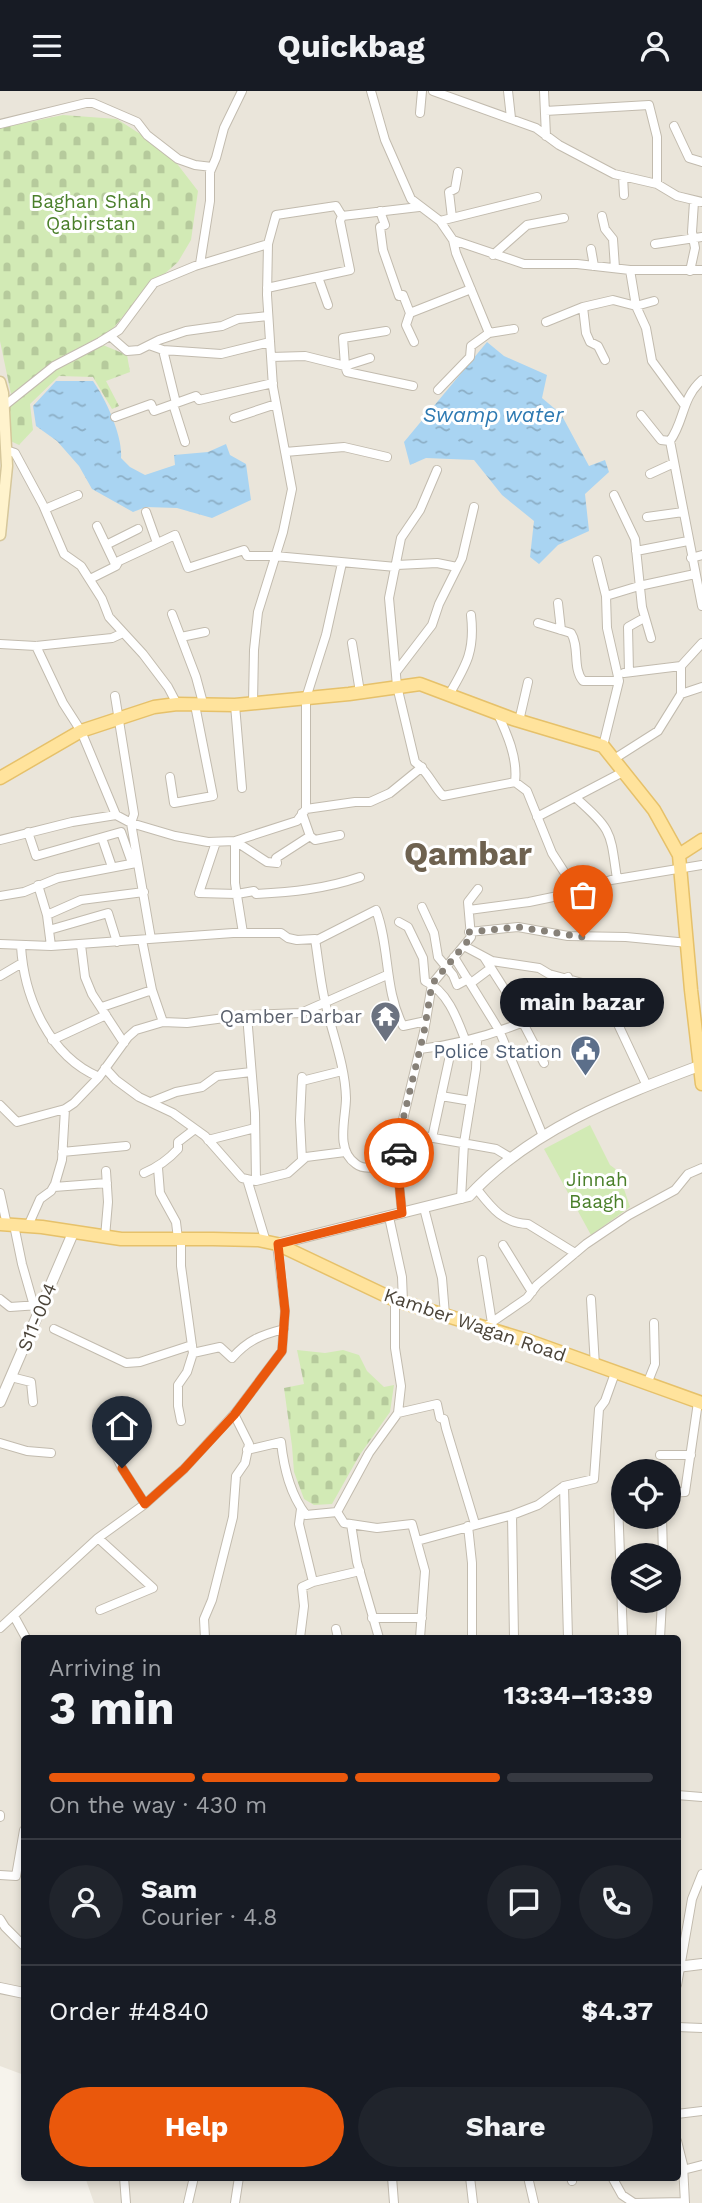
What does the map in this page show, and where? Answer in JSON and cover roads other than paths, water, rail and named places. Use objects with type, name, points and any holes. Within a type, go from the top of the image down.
[{"type":"main road","points":[[0,382],[7,466],[0,535]]},
{"type":"main road","points":[[0,778],[80,731],[154,707],[177,704],[235,705],[420,684],[519,721],[603,746],[654,810],[680,861],[702,1084]]},
{"type":"main road","points":[[680,861],[702,840]]},
{"type":"main road","name":"Kamber Wagan Road","points":[[7,1225],[105,1237],[272,1243],[399,1301],[489,1325],[700,1403]]},
{"type":"street","points":[[201,264],[210,201],[210,172],[224,128],[242,91]]},
{"type":"street","points":[[371,91],[385,140],[411,199],[440,221],[453,240],[489,333]]},
{"type":"street","points":[[420,113],[422,91]]},
{"type":"street","points":[[433,91],[451,94],[536,128],[575,154],[614,174],[657,184],[698,202],[697,237],[690,271]]},
{"type":"street","points":[[508,91],[511,118]]},
{"type":"street","points":[[544,91],[546,136]]},
{"type":"street","points":[[0,124],[93,103],[137,122],[147,135],[178,159],[212,167]]},
{"type":"street","points":[[545,111],[649,105],[657,137],[657,184]]},
{"type":"street","points":[[674,126],[689,158],[702,162]]},
{"type":"street","points":[[452,218],[449,192],[455,189],[458,172]]},
{"type":"street","points":[[623,176],[624,195]]},
{"type":"street","points":[[440,221],[537,197]]},
{"type":"street","points":[[253,703],[258,612],[292,489],[273,383],[268,316],[267,288],[268,244],[276,215],[336,205],[342,216],[350,270],[267,288]]},
{"type":"street","points":[[342,216],[419,207]]},
{"type":"street","points":[[380,211],[384,225],[380,227],[383,250],[398,296],[403,295],[410,313],[406,325],[414,342]]},
{"type":"street","points":[[602,216],[605,229],[613,239],[615,268]]},
{"type":"street","points":[[493,255],[527,225],[564,218]]},
{"type":"street","points":[[655,244],[697,237]]},
{"type":"street","points":[[453,240],[524,264],[702,270]]},
{"type":"street","points":[[4,406],[54,366],[119,330],[154,283],[201,264],[268,244]]},
{"type":"street","points":[[591,249],[594,266]]},
{"type":"street","points":[[569,264],[570,252]]},
{"type":"street","points":[[630,269],[636,306],[646,328],[652,361],[685,406]]},
{"type":"street","points":[[318,277],[328,305]]},
{"type":"street","points":[[410,313],[471,289]]},
{"type":"street","points":[[546,321],[583,307],[613,300],[636,306],[654,301]]},
{"type":"street","points":[[583,307],[586,333],[590,342],[598,346],[605,360]]},
{"type":"street","points":[[110,336],[127,351],[139,350],[186,331],[222,326],[238,319],[268,316]]},
{"type":"street","points":[[439,390],[470,357],[471,346],[489,333],[514,329]]},
{"type":"street","points":[[386,331],[343,338],[347,373],[412,386]]},
{"type":"street","points":[[149,345],[163,350],[221,354],[270,342]]},
{"type":"street","points":[[163,350],[185,442]]},
{"type":"street","points":[[271,357],[305,356],[345,366],[370,358]]},
{"type":"street","points":[[702,380],[690,391],[677,432],[670,442],[702,606]]},
{"type":"street","points":[[116,417],[151,404],[154,411],[196,396],[199,400],[273,383]]},
{"type":"street","points":[[234,418],[276,404]]},
{"type":"street","points":[[641,415],[661,440],[670,442]]},
{"type":"street","points":[[285,452],[344,447],[387,457]]},
{"type":"street","points":[[6,450],[15,453],[45,509],[64,554],[81,566],[109,617],[152,665],[169,687],[177,704]]},
{"type":"street","points":[[650,474],[674,463]]},
{"type":"street","points":[[437,470],[420,510],[401,538],[389,598],[397,686],[415,762],[422,767],[433,787],[443,796],[515,782]]},
{"type":"street","points":[[45,509],[78,495]]},
{"type":"street","points":[[614,495],[631,530],[645,618],[652,638]]},
{"type":"street","points":[[396,672],[432,625],[439,604],[462,558],[474,507]]},
{"type":"street","points":[[146,512],[157,543]]},
{"type":"street","points":[[647,517],[683,512]]},
{"type":"street","points":[[97,526],[116,566]]},
{"type":"street","points":[[106,545],[138,529]]},
{"type":"street","points":[[90,579],[116,566],[119,561],[175,535],[188,568],[244,550],[247,557],[275,556],[396,566],[436,563],[457,567]]},
{"type":"street","points":[[636,551],[688,541]]},
{"type":"street","points":[[691,558],[702,555]]},
{"type":"street","points":[[597,560],[606,596],[607,628],[619,678],[603,746]]},
{"type":"street","points":[[340,835],[315,840],[310,836],[304,811],[306,698],[326,635],[342,563]]},
{"type":"street","points":[[606,596],[639,586],[697,575]]},
{"type":"street","points":[[558,604],[561,630]]},
{"type":"street","points":[[170,777],[174,803],[213,796],[199,704],[172,614]]},
{"type":"street","points":[[450,693],[469,661],[473,637],[471,615]]},
{"type":"street","points":[[629,672],[628,627],[645,618]]},
{"type":"street","points":[[538,623],[571,633],[579,676],[583,681],[619,678],[629,672],[681,666],[702,643]]},
{"type":"street","points":[[181,637],[205,632]]},
{"type":"street","points":[[0,643],[36,646],[113,638],[123,633]]},
{"type":"street","points":[[352,643],[360,692]]},
{"type":"street","points":[[36,646],[63,703],[80,731],[116,815],[131,823],[175,836],[216,842],[235,841],[297,821],[304,811],[370,802],[390,793],[422,767]]},
{"type":"street","points":[[614,759],[658,731],[681,694],[681,666]]},
{"type":"street","points":[[519,721],[528,682]]},
{"type":"street","points":[[681,694],[702,687]]},
{"type":"street","points":[[115,696],[134,814],[131,823],[136,863],[144,892],[152,990],[163,1023]]},
{"type":"street","points":[[235,705],[242,788]]},
{"type":"street","points":[[497,712],[512,753],[515,782],[527,791],[552,853],[577,892]]},
{"type":"street","points":[[537,817],[623,772]]},
{"type":"street","points":[[576,798],[601,820],[610,832],[617,879]]},
{"type":"street","points":[[0,840],[116,815]]},
{"type":"street","points":[[28,832],[36,856],[121,832],[136,863]]},
{"type":"street","points":[[235,841],[267,862],[277,863],[276,858],[310,836]]},
{"type":"street","points":[[102,838],[112,867]]},
{"type":"street","points":[[235,841],[237,894],[243,933]]},
{"type":"street","points":[[216,842],[199,893],[237,894],[254,891],[256,894],[323,888],[360,877]]},
{"type":"street","points":[[469,910],[577,892],[680,861],[702,865]]},
{"type":"street","points":[[0,896],[24,892],[58,878],[136,863]]},
{"type":"street","points":[[38,885],[47,915],[51,946]]},
{"type":"street","points":[[402,1213],[398,1163],[400,1132],[432,984],[471,937],[468,902],[478,889]]},
{"type":"street","points":[[47,915],[81,900],[144,892]]},
{"type":"street","points":[[422,907],[433,933],[438,957],[457,985],[491,968]]},
{"type":"street","points":[[315,941],[376,910],[397,1015],[403,1026],[426,1021]]},
{"type":"street","points":[[49,930],[108,913],[117,942]]},
{"type":"street","points":[[399,922],[408,927],[423,958],[425,981],[432,984],[445,998],[466,1042]]},
{"type":"street","points":[[469,932],[518,927],[568,936],[626,937],[688,943]]},
{"type":"street","points":[[0,944],[81,945],[243,933],[281,933],[288,938],[315,941]]},
{"type":"street","points":[[315,941],[346,1097],[343,1132],[345,1152],[356,1164],[366,1168],[398,1163]]},
{"type":"street","points":[[81,945],[85,977],[92,993],[124,1043]]},
{"type":"street","points":[[21,946],[22,963],[31,994],[52,1040],[59,1050],[87,1072],[99,1077]]},
{"type":"street","points":[[464,946],[492,961],[539,968],[548,974],[568,977],[601,988],[646,1086]]},
{"type":"street","points":[[482,956],[512,1001],[568,977]]},
{"type":"street","points":[[423,958],[438,957]]},
{"type":"street","points":[[454,957],[499,1032],[543,1136]]},
{"type":"street","points":[[0,976],[22,963]]},
{"type":"street","points":[[0,1105],[17,1122],[65,1109],[74,1104],[99,1077],[136,1030],[163,1023],[301,1013],[343,997],[362,984],[387,975]]},
{"type":"street","points":[[420,1049],[477,1040],[523,1023],[601,988]]},
{"type":"street","points":[[52,1040],[104,1011],[152,990]]},
{"type":"street","points":[[0,1628],[98,1538],[145,1504],[184,1469],[234,1415],[282,1351],[285,1311],[272,1243],[252,1180],[255,1128],[247,1015]]},
{"type":"street","points":[[523,1023],[544,1063]]},
{"type":"street","points":[[461,1199],[464,1143],[476,1069],[477,1040]]},
{"type":"street","points":[[432,1138],[452,1046]]},
{"type":"street","points":[[272,1243],[469,1196],[510,1158],[543,1136],[579,1116],[699,1066]]},
{"type":"street","points":[[105,1068],[116,1080],[195,1129],[242,1178],[252,1180],[288,1173],[306,1157],[345,1152]]},
{"type":"street","points":[[302,1160],[302,1079],[342,1071]]},
{"type":"street","points":[[151,1102],[176,1092],[202,1087],[217,1076],[251,1072]]},
{"type":"street","points":[[441,1096],[471,1101]]},
{"type":"street","points":[[29,1226],[40,1199],[54,1187],[62,1160],[65,1109]]},
{"type":"street","points":[[0,1123],[13,1119]]},
{"type":"street","points":[[208,1140],[255,1128]]},
{"type":"street","points":[[144,1173],[158,1168],[178,1149],[178,1142],[195,1129]]},
{"type":"street","points":[[400,1132],[496,1149],[510,1158]]},
{"type":"street","points":[[62,1153],[126,1146]]},
{"type":"street","points":[[158,1168],[160,1193],[176,1222],[180,1239],[192,1349],[187,1372],[178,1385],[181,1421]]},
{"type":"street","points":[[489,1325],[532,1292],[575,1253],[629,1215],[675,1190],[688,1174],[702,1168]]},
{"type":"street","points":[[105,1237],[108,1202],[106,1171]]},
{"type":"street","points":[[54,1187],[107,1183]]},
{"type":"street","points":[[477,1188],[496,1213],[520,1224],[528,1224],[575,1253]]},
{"type":"street","points":[[0,1193],[7,1225],[38,1305],[10,1307],[0,1299]]},
{"type":"street","points":[[424,1208],[442,1278],[445,1315]]},
{"type":"street","points":[[337,1512],[369,1453],[398,1413],[401,1386],[395,1347],[402,1277],[389,1217]]},
{"type":"street","name":"S11-004","points":[[0,1402],[38,1305],[73,1233]]},
{"type":"street","points":[[503,1245],[532,1292]]},
{"type":"street","points":[[482,1260],[489,1325]]},
{"type":"street","points":[[591,1299],[596,1366]]},
{"type":"street","points":[[648,1384],[656,1364],[654,1323]]},
{"type":"street","points":[[54,1329],[126,1363],[192,1349],[220,1347],[232,1358],[244,1345],[265,1334],[284,1329]]},
{"type":"street","points":[[0,1373],[31,1381],[33,1402]]},
{"type":"street","points":[[417,1541],[512,1515],[538,1505],[564,1486],[594,1479],[599,1409],[605,1401],[615,1373]]},
{"type":"street","points":[[681,1492],[685,1492],[700,1403]]},
{"type":"street","points":[[398,1413],[437,1404],[440,1418],[446,1428],[471,1525],[472,1635]]},
{"type":"street","points":[[205,1635],[204,1619],[212,1600],[233,1517],[236,1476],[244,1463],[249,1444],[234,1415]]},
{"type":"street","points":[[99,1420],[122,1468],[145,1504]]},
{"type":"street","points":[[247,1450],[281,1442],[284,1468],[301,1509],[306,1515],[337,1512]]},
{"type":"street","points":[[0,1443],[27,1451],[51,1453]]},
{"type":"street","points":[[660,1455],[691,1455]]},
{"type":"street","points":[[564,1486],[568,1635]]},
{"type":"street","points":[[301,1509],[299,1524],[313,1583]]},
{"type":"street","points":[[337,1512],[344,1523],[377,1528],[412,1524],[425,1571],[420,1635]]},
{"type":"street","points":[[512,1515],[513,1635]]},
{"type":"street","points":[[351,1524],[360,1571],[378,1635]]},
{"type":"street","points":[[619,1529],[623,1635]]},
{"type":"street","points":[[98,1538],[153,1588],[100,1610]]},
{"type":"street","points":[[300,1635],[304,1606],[302,1587],[360,1571]]},
{"type":"street","points":[[660,1635],[661,1613]]},
{"type":"street","points":[[14,1616],[24,1635]]},
{"type":"street","points":[[372,1618],[422,1618]]},
{"type":"street","points":[[681,1795],[702,1797]]},
{"type":"street","points":[[0,1875],[16,1876],[21,1847]]},
{"type":"street","points":[[681,1957],[692,1899],[702,1874]]},
{"type":"street","points":[[0,1919],[21,1943]]},
{"type":"street","points":[[681,1967],[702,1964]]},
{"type":"street","points":[[0,1988],[21,1992]]},
{"type":"street","points":[[681,2027],[702,2028]]},
{"type":"street","points":[[681,2114],[702,2111]]},
{"type":"street","points":[[614,2181],[622,2195],[634,2203],[685,2202],[681,2160]]},
{"type":"street","points":[[683,2170],[702,2165]]},
{"type":"street","points":[[124,2181],[126,2203]]},
{"type":"street","points":[[188,2203],[193,2181]]},
{"type":"street","points":[[235,2203],[238,2181]]},
{"type":"street","points":[[393,2181],[394,2203]]},
{"type":"street","points":[[470,2181],[473,2203]]},
{"type":"street","points":[[528,2181],[534,2203]]},
{"type":"water","name":"Swamp water","points":[[487,342],[504,356],[547,375],[542,398],[561,414],[589,466],[605,460],[609,472],[585,494],[589,531],[558,545],[539,564],[530,557],[534,521],[502,495],[474,460],[426,458],[410,465],[404,442]]},
{"type":"water","points":[[56,381],[93,381],[113,418],[121,458],[130,467],[145,475],[175,465],[174,455],[208,452],[226,444],[230,455],[246,464],[251,500],[212,518],[177,508],[146,507],[133,512],[92,489],[79,466],[57,441],[36,426],[33,406]]},
{"type":"place","name":"main bazar","points":[[583,937]]},
{"type":"place","name":"Qamber Darbar","points":[[385,1043]]},
{"type":"place","name":"Police Station","points":[[585,1078]]},
{"type":"district","name":"Qambar","points":[[468,853]]},
{"type":"park label","name":"Baghan Shah Qabirstan","points":[[91,212]]},
{"type":"park label","name":"Jinnah Baagh","points":[[597,1190]]}]
